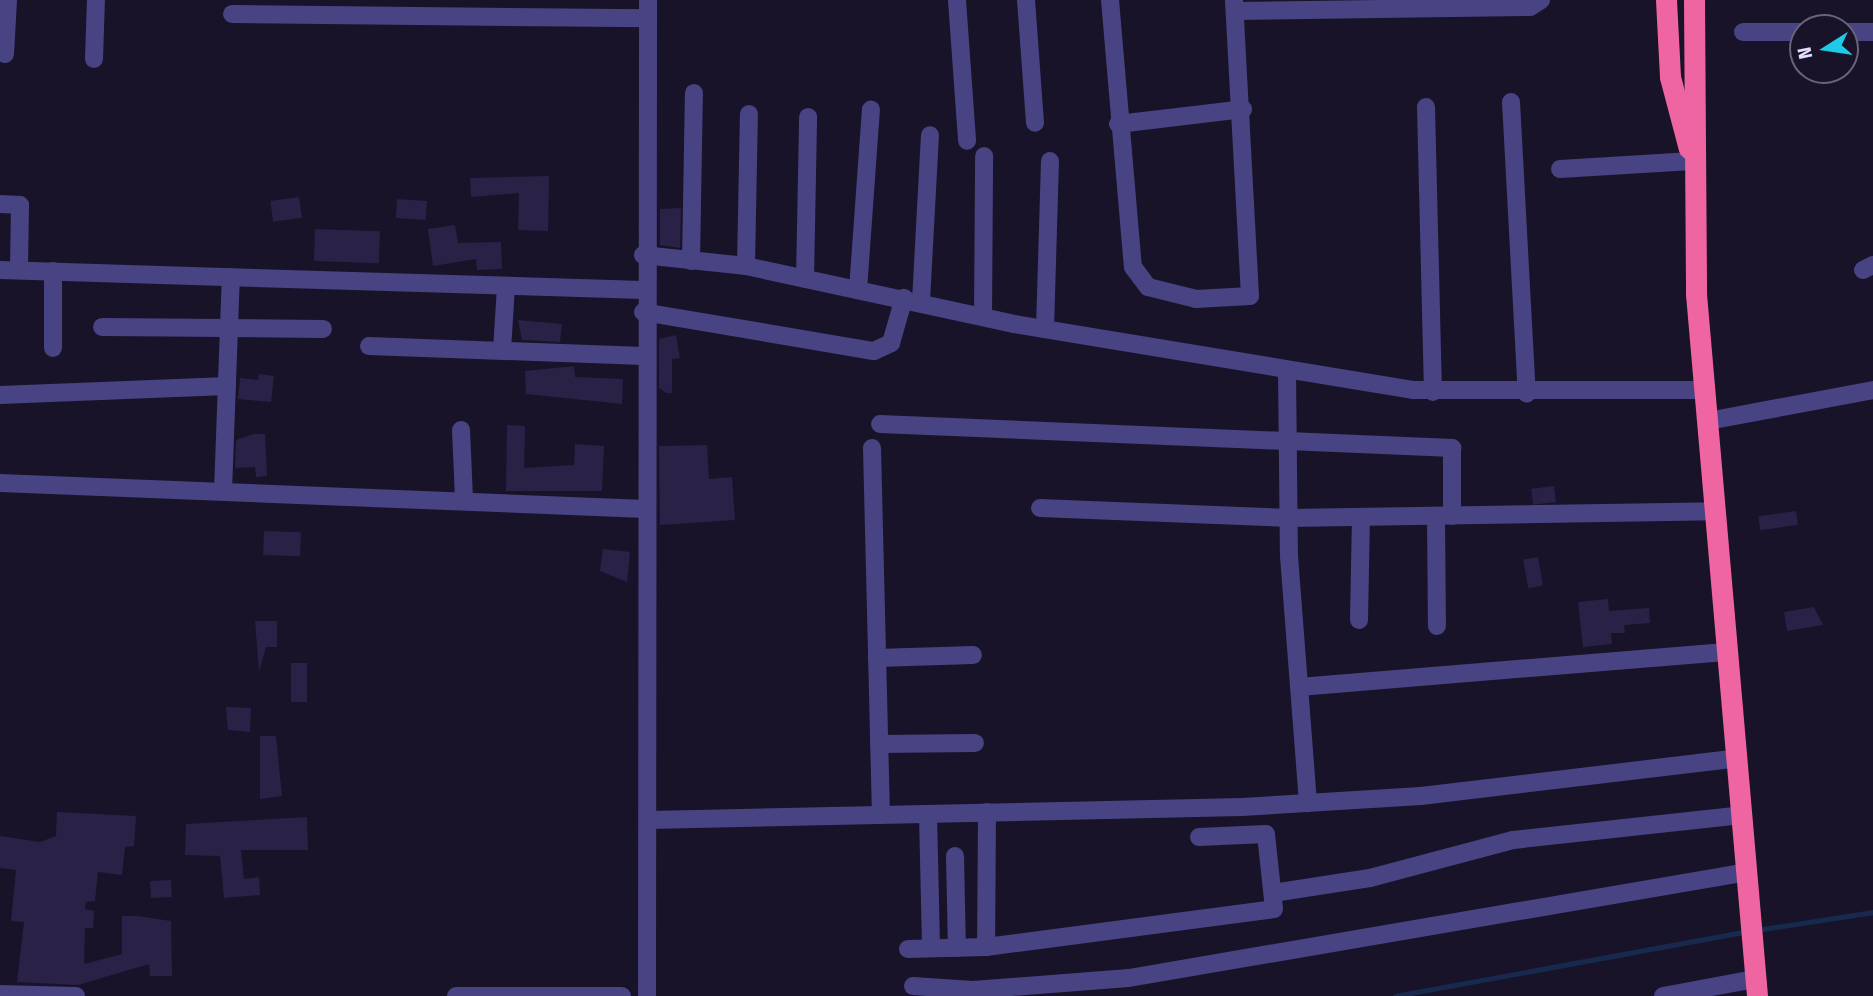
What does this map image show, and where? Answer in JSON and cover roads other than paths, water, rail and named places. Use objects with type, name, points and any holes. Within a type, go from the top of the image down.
[{"type":"highway","points":[[1665,0],[1670,77],[1692,161]]},
{"type":"highway","points":[[1694,0],[1699,94],[1692,161],[1705,390],[1756,988]]},
{"type":"street","points":[[5,54],[8,0]]},
{"type":"street","points":[[94,59],[96,0]]},
{"type":"street","points":[[957,0],[967,141]]},
{"type":"street","points":[[1026,0],[1035,123]]},
{"type":"street","points":[[1110,0],[1118,124],[1133,267],[1149,287],[1168,296],[1250,296],[1243,109],[1235,5],[1530,7],[1541,0]]},
{"type":"street","points":[[232,14],[648,9],[643,255],[649,820],[647,996]]},
{"type":"street","points":[[1742,32],[1789,32]]},
{"type":"street","points":[[691,261],[694,93]]},
{"type":"street","points":[[1511,102],[1527,394]]},
{"type":"street","points":[[1426,107],[1433,392]]},
{"type":"street","points":[[858,290],[871,109]]},
{"type":"street","points":[[1118,124],[1243,109]]},
{"type":"street","points":[[746,266],[749,114]]},
{"type":"street","points":[[805,279],[808,117]]},
{"type":"street","points":[[643,312],[874,351],[891,343],[912,299],[930,135]]},
{"type":"street","points":[[983,316],[984,156]]},
{"type":"street","points":[[1045,329],[1050,161]]},
{"type":"street","points":[[1560,169],[1692,161]]},
{"type":"street","points":[[0,204],[20,205],[19,270]]},
{"type":"street","points":[[643,255],[746,266],[1045,329],[1287,371],[1433,392],[1527,394],[1705,390]]},
{"type":"street","points":[[0,270],[643,290]]},
{"type":"street","points":[[53,271],[53,348]]},
{"type":"street","points":[[223,491],[231,277]]},
{"type":"street","points":[[502,350],[506,286]]},
{"type":"street","points":[[102,327],[323,329]]},
{"type":"street","points":[[369,346],[644,355]]},
{"type":"street","points":[[1287,371],[1289,518],[1308,803]]},
{"type":"street","points":[[0,395],[227,386]]},
{"type":"street","points":[[1708,421],[1873,390]]},
{"type":"street","points":[[880,424],[1288,444],[1452,448],[1444,517],[1437,626]]},
{"type":"street","points":[[461,430],[464,500]]},
{"type":"street","points":[[872,448],[881,815]]},
{"type":"street","points":[[0,483],[645,509]]},
{"type":"street","points":[[1040,508],[1289,518],[1716,510]]},
{"type":"street","points":[[1359,620],[1361,517]]},
{"type":"street","points":[[1299,687],[1729,652]]},
{"type":"street","points":[[877,658],[973,655]]},
{"type":"street","points":[[879,744],[975,743]]},
{"type":"street","points":[[649,820],[1308,803],[1738,758]]},
{"type":"street","points":[[986,947],[987,812]]},
{"type":"street","points":[[928,814],[930,948]]},
{"type":"street","points":[[1273,892],[1370,878],[1513,840],[1742,815]]},
{"type":"street","points":[[908,949],[986,947],[1274,909],[1266,834],[1199,837]]},
{"type":"street","points":[[955,856],[957,948]]},
{"type":"street","points":[[913,986],[973,990],[1129,978],[1746,872]]},
{"type":"street","points":[[1663,996],[1756,988]]},
{"type":"street","points":[[0,994],[76,996]]},
{"type":"street","points":[[456,996],[622,996]]},
{"type":"waterway","points":[[1756,930],[1873,912]]},
{"type":"waterway","points":[[1395,996],[1744,932]]}]
